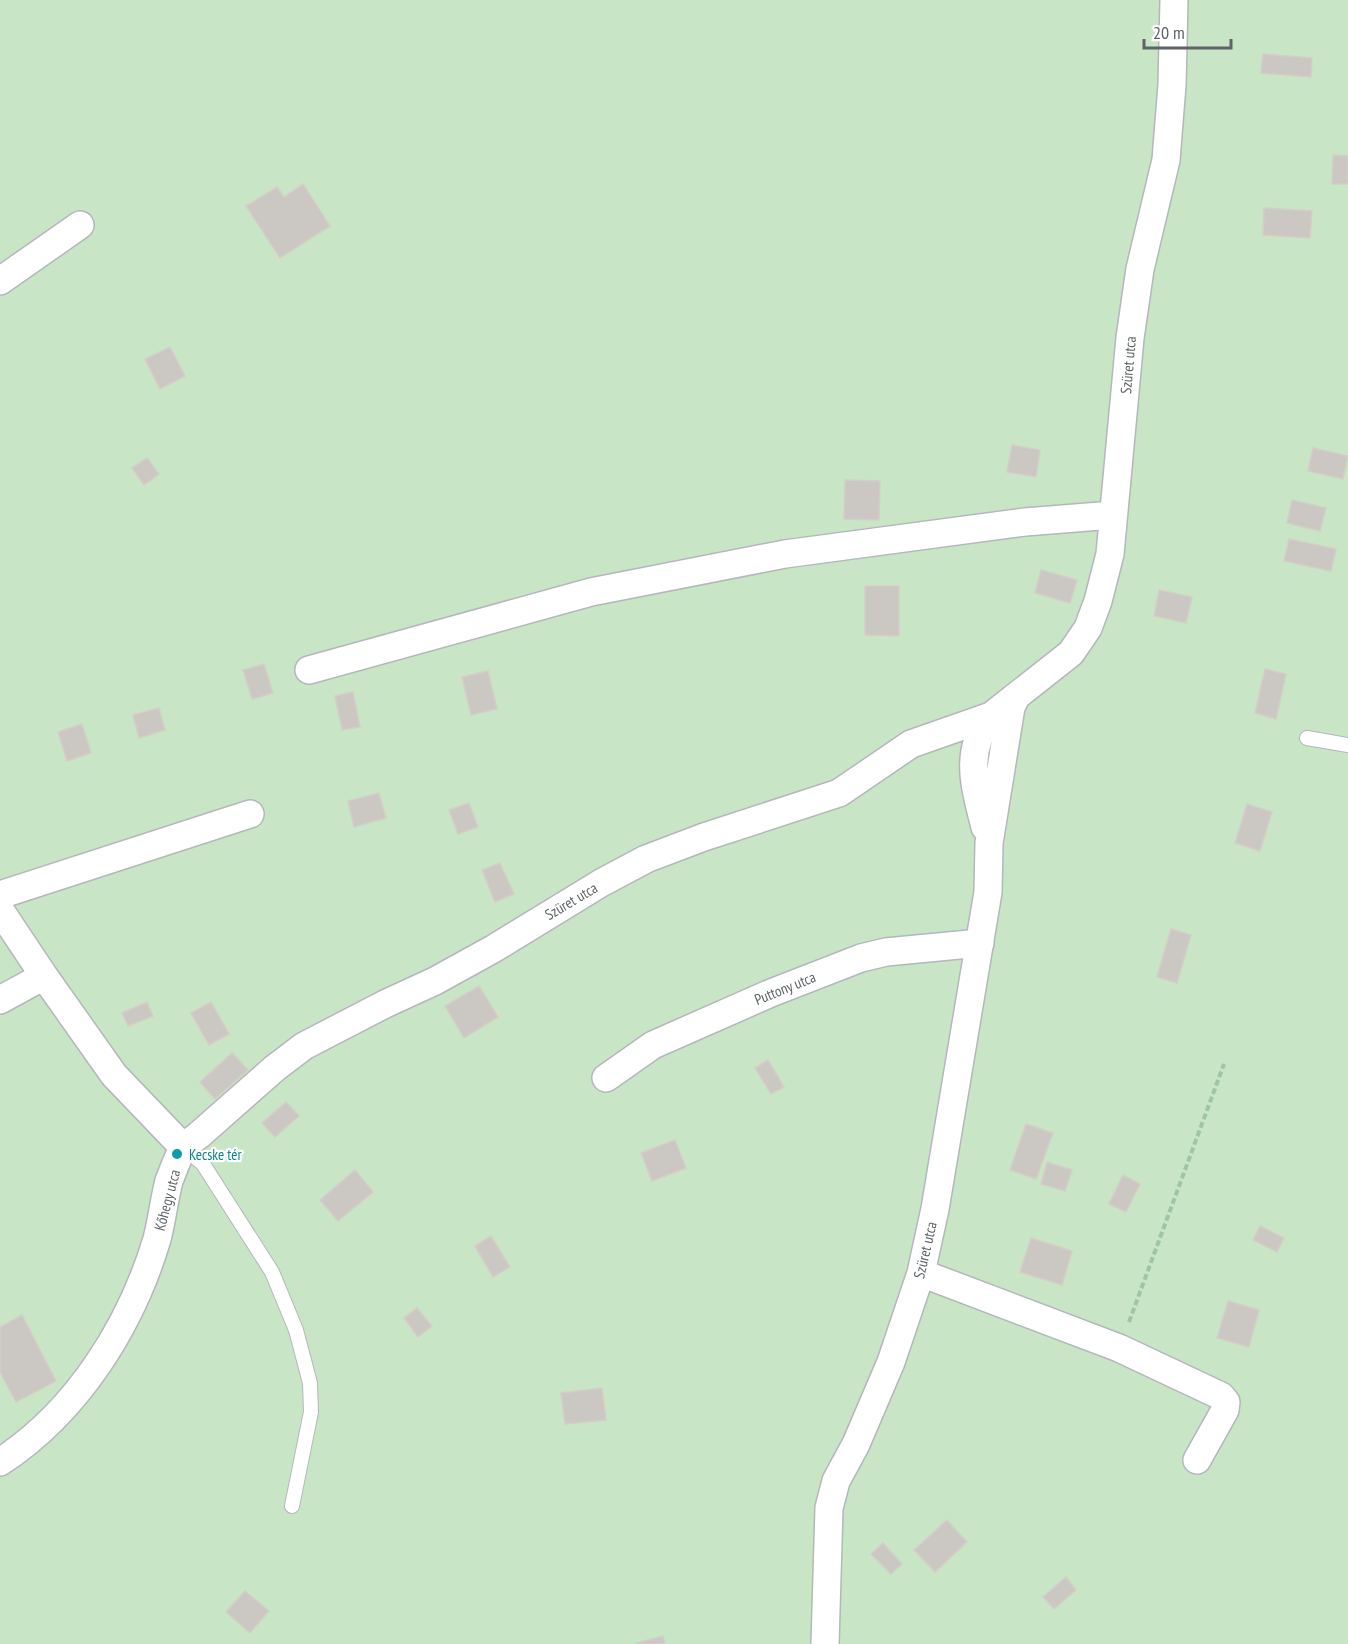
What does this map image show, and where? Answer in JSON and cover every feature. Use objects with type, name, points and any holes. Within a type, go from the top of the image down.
[{"type":"street","name":"Szüret utca","points":[[989,843],[975,784],[974,752],[981,730],[991,716],[1071,653],[1088,628],[1106,574],[1110,554],[1130,338],[1140,269],[1166,160],[1172,85],[1174,0]]},
{"type":"street","points":[[0,281],[80,225]]},
{"type":"street","points":[[309,670],[591,592],[774,556],[1025,522],[1113,515]]},
{"type":"street","name":"Szüret utca","points":[[825,1644],[829,1508],[836,1481],[856,1444],[891,1362],[921,1273],[937,1197],[980,943],[988,892],[989,843],[1011,707],[1016,697]]},
{"type":"street","name":"Szüret utca","points":[[183,1147],[199,1136],[275,1068],[304,1046],[493,950],[601,883],[646,860],[685,845],[839,793],[911,744],[991,716]]},
{"type":"street","points":[[0,895],[250,814]]},
{"type":"street","points":[[0,910],[114,1075],[183,1147]]},
{"type":"street","name":"Puttony utca","points":[[606,1078],[653,1045],[771,993],[861,958],[886,952],[980,943]]},
{"type":"street","points":[[0,1000],[44,976]]},
{"type":"street","name":"Kőhegy utca","points":[[0,1462],[17,1451],[55,1417],[88,1378],[115,1338],[144,1277],[157,1238],[170,1181],[183,1147]]},
{"type":"street","points":[[921,1273],[1119,1348],[1214,1392],[1226,1402],[1225,1410],[1197,1460]]},
{"type":"lane","points":[[1307,738],[1348,745]]},
{"type":"lane","points":[[183,1147],[203,1164],[272,1272],[296,1330],[310,1383],[311,1412],[292,1506]]},
{"type":"path","points":[[1119,1348],[1224,1064]]},
{"type":"green space","points":[[0,0],[1348,0],[1348,1644],[0,1644]]},
{"type":"building","points":[[1263,54],[1312,58],[1311,77],[1261,73]]},
{"type":"building","points":[[1333,155],[1348,156],[1348,184],[1332,184]]},
{"type":"building","points":[[303,184],[330,226],[280,258],[246,206],[277,187],[284,197]]},
{"type":"building","points":[[1264,208],[1312,211],[1310,238],[1263,235]]},
{"type":"building","points":[[170,347],[185,376],[160,389],[145,359]]},
{"type":"building","points":[[1012,445],[1040,450],[1036,477],[1007,472]]},
{"type":"building","points":[[1313,448],[1348,456],[1343,479],[1308,471]]},
{"type":"building","points":[[147,458],[159,474],[144,485],[132,468]]},
{"type":"building","points":[[845,480],[880,481],[879,520],[844,519]]},
{"type":"building","points":[[1292,500],[1326,508],[1320,531],[1287,523]]},
{"type":"building","points":[[1289,539],[1336,549],[1331,571],[1284,561]]},
{"type":"building","points":[[1041,570],[1077,580],[1070,603],[1035,593]]},
{"type":"building","points":[[865,586],[899,586],[899,636],[865,635]]},
{"type":"building","points":[[1159,590],[1192,597],[1186,623],[1154,616]]},
{"type":"building","points":[[264,664],[273,693],[252,699],[243,670]]},
{"type":"building","points":[[1265,669],[1286,674],[1276,719],[1255,713]]},
{"type":"building","points":[[488,671],[497,709],[471,715],[462,677]]},
{"type":"building","points":[[353,692],[360,727],[342,730],[335,696]]},
{"type":"building","points":[[159,708],[165,730],[139,738],[133,715]]},
{"type":"building","points":[[82,724],[91,753],[67,761],[58,732]]},
{"type":"building","points":[[379,793],[386,818],[354,827],[348,801]]},
{"type":"building","points":[[469,803],[478,827],[458,834],[449,810]]},
{"type":"building","points":[[1247,804],[1272,812],[1260,851],[1235,843]]},
{"type":"building","points":[[500,863],[514,894],[495,902],[482,870]]},
{"type":"building","points":[[1171,929],[1191,935],[1177,983],[1157,977]]},
{"type":"building","points":[[479,986],[498,1017],[464,1038],[445,1006]]},
{"type":"building","points":[[147,1002],[153,1016],[128,1026],[122,1013]]},
{"type":"building","points":[[211,1002],[229,1034],[209,1045],[191,1013]]},
{"type":"building","points":[[232,1053],[248,1070],[215,1099],[200,1082]]},
{"type":"building","points":[[768,1060],[784,1087],[771,1094],[755,1068]]},
{"type":"building","points":[[286,1102],[299,1116],[275,1137],[262,1123]]},
{"type":"building","points":[[1026,1124],[1053,1133],[1036,1179],[1010,1170]]},
{"type":"building","points":[[675,1140],[686,1168],[652,1181],[641,1153]]},
{"type":"building","points":[[1047,1162],[1072,1170],[1065,1191],[1041,1184]]},
{"type":"building","points":[[355,1170],[373,1192],[338,1221],[320,1200]]},
{"type":"building","points":[[1123,1175],[1140,1184],[1126,1212],[1109,1204]]},
{"type":"building","points":[[1260,1226],[1284,1238],[1277,1252],[1253,1240]]},
{"type":"building","points":[[491,1236],[510,1267],[493,1277],[475,1246]]},
{"type":"building","points":[[1031,1238],[1072,1251],[1062,1285],[1020,1272]]},
{"type":"building","points":[[1228,1301],[1259,1310],[1249,1347],[1217,1338]]},
{"type":"building","points":[[417,1308],[432,1326],[418,1337],[404,1318]]},
{"type":"building","points":[[22,1315],[56,1381],[16,1402],[0,1372],[0,1327]]},
{"type":"building","points":[[602,1388],[606,1420],[565,1424],[561,1393]]},
{"type":"building","points":[[947,1520],[967,1542],[935,1572],[914,1550]]},
{"type":"building","points":[[883,1543],[902,1564],[891,1574],[871,1554]]},
{"type":"building","points":[[1066,1577],[1076,1590],[1054,1609],[1043,1597]]},
{"type":"building","points":[[245,1591],[269,1611],[250,1633],[226,1612]]},
{"type":"building","points":[[663,1636],[665,1644],[633,1644]]},
{"type":"place","name":"Kecske tér","points":[[177,1154]]}]
